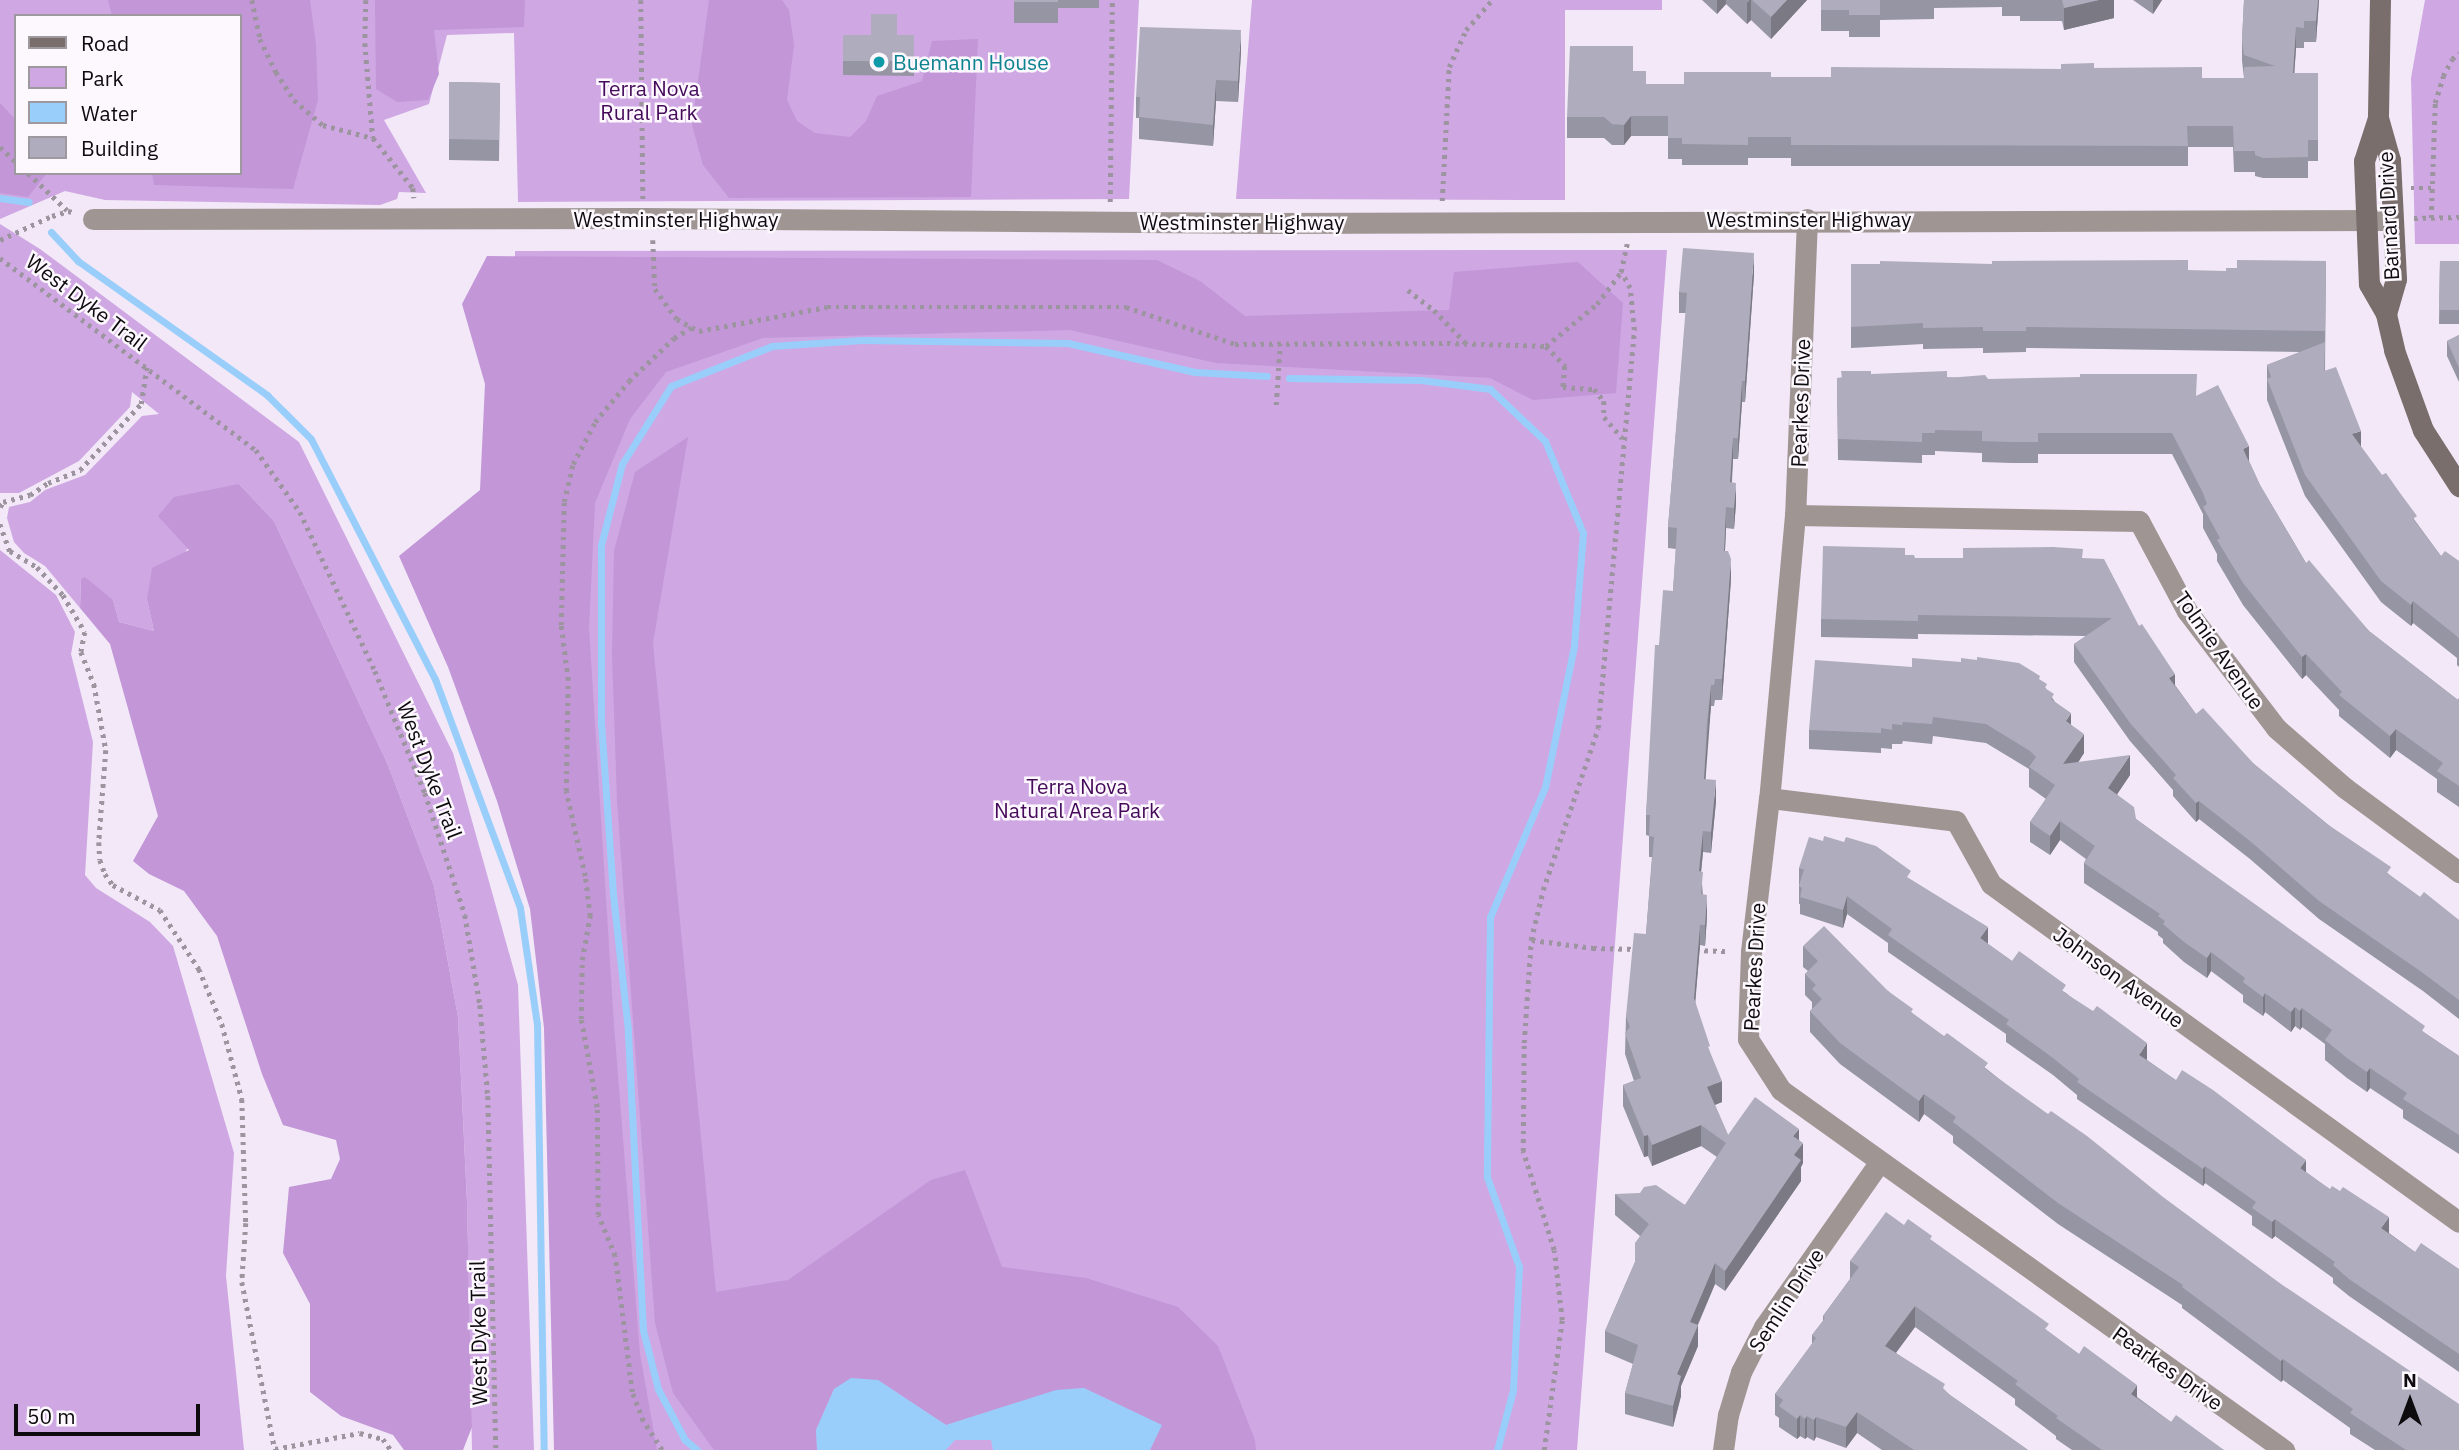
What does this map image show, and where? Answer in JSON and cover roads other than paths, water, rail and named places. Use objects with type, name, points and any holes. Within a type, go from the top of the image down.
[{"type":"street","name":"Barnard Drive","points":[[2380,0],[2378,118],[2390,160],[2401,219],[2396,279],[2386,314]]},
{"type":"street","name":"Barnard Drive","points":[[2378,118],[2364,161],[2369,284],[2386,314],[2394,350],[2423,430],[2459,486]]},
{"type":"street","name":"Westminster Highway","points":[[93,219],[644,218],[1441,223],[1807,219],[2401,219]]},
{"type":"street","name":"Pearkes Drive","points":[[1807,219],[1795,515],[1769,798],[1751,952],[1748,1039],[1781,1090],[1879,1163],[2284,1450]]},
{"type":"street","name":"Tolmie Avenue","points":[[1795,515],[2139,520],[2188,611],[2276,727],[2345,788],[2459,872]]},
{"type":"street","name":"Johnson Avenue","points":[[1769,798],[1956,821],[1991,884],[2459,1222]]},
{"type":"street","name":"Semlin Drive","points":[[1723,1450],[1728,1415],[1741,1372],[1764,1327],[1879,1163]]},
{"type":"water","points":[[851,1378],[878,1380],[946,1425],[1056,1390],[1084,1388],[1162,1425],[1150,1450],[993,1450],[991,1440],[955,1440],[946,1450],[817,1450],[816,1430],[834,1389]]},
{"type":"waterway","points":[[0,198],[29,202]]},
{"type":"waterway","points":[[51,232],[78,261],[267,395],[311,439],[435,679],[520,908],[537,1024],[544,1450]]},
{"type":"waterway","points":[[697,1450],[685,1440],[658,1389],[643,1330],[628,1030],[613,894],[601,724],[601,545],[622,464],[671,386],[772,346],[862,340],[1068,343],[1195,372],[1267,376]]},
{"type":"waterway","points":[[1289,378],[1421,380],[1490,389],[1545,441],[1583,533],[1574,646],[1545,787],[1490,917],[1487,1177],[1519,1267],[1513,1390],[1497,1450]]},
{"type":"place","name":"Buemann House","points":[[879,62]]},
{"type":"park label","name":"Terra Nova Rural Park","points":[[649,100]]},
{"type":"park label","name":"Terra Nova Natural Area Park","points":[[1077,798]]}]
